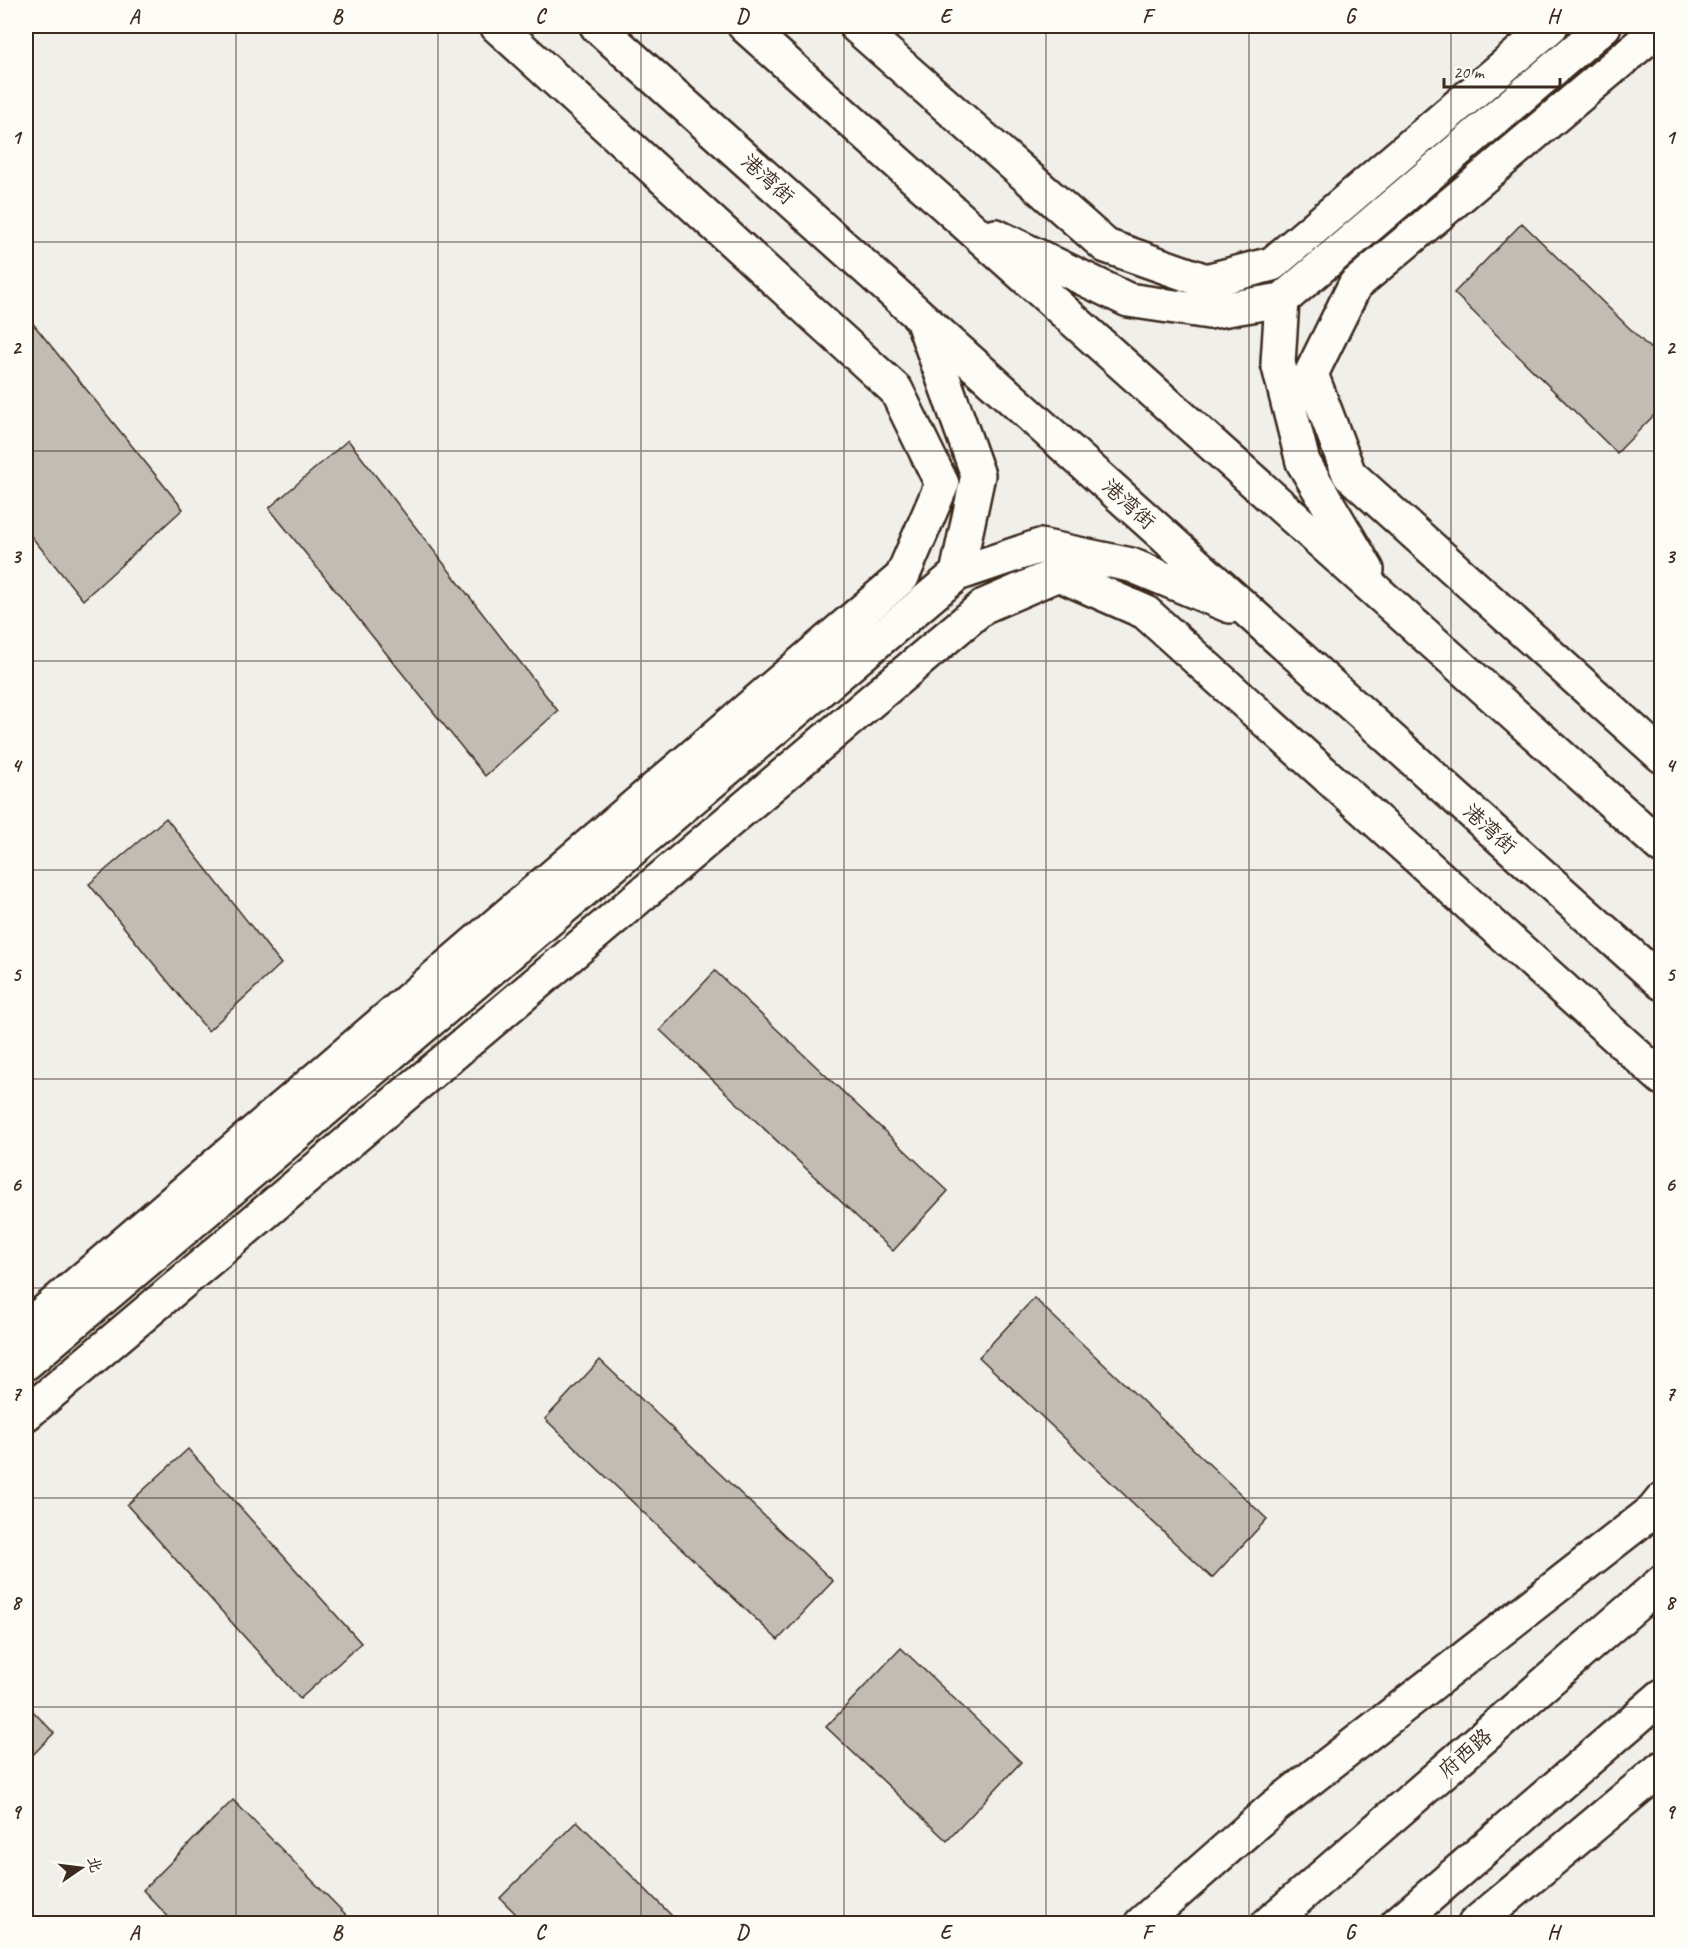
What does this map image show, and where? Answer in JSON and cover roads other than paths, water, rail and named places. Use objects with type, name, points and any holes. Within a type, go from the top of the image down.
[{"type":"street","points":[[26,1328],[902,577],[942,484],[896,390],[497,26]]},
{"type":"street","name":"港湾街","points":[[597,26],[1662,983]]},
{"type":"street","points":[[745,26],[1662,847]]},
{"type":"street","points":[[856,26],[1106,246],[1206,281],[1272,264],[1551,26]]},
{"type":"street","points":[[963,220],[1128,300],[1209,312],[1282,300],[1604,26]]},
{"type":"street","points":[[1662,26],[1355,285],[1311,374],[1349,474],[1662,756]]},
{"type":"street","points":[[1282,300],[1278,363],[1303,462],[1383,597]]},
{"type":"street","points":[[922,318],[978,475],[957,574]]},
{"type":"street","points":[[26,1362],[957,574],[1040,546],[1131,565],[1252,615]]},
{"type":"street","points":[[26,1414],[984,606],[1058,574],[1145,612],[1662,1078]]},
{"type":"street","points":[[1141,1923],[1274,1807],[1653,1511],[1662,1500]]},
{"type":"street","name":"府西路","points":[[1268,1923],[1662,1582]]},
{"type":"street","points":[[1397,1923],[1662,1696]]},
{"type":"street","points":[[1475,1923],[1662,1768]]}]
